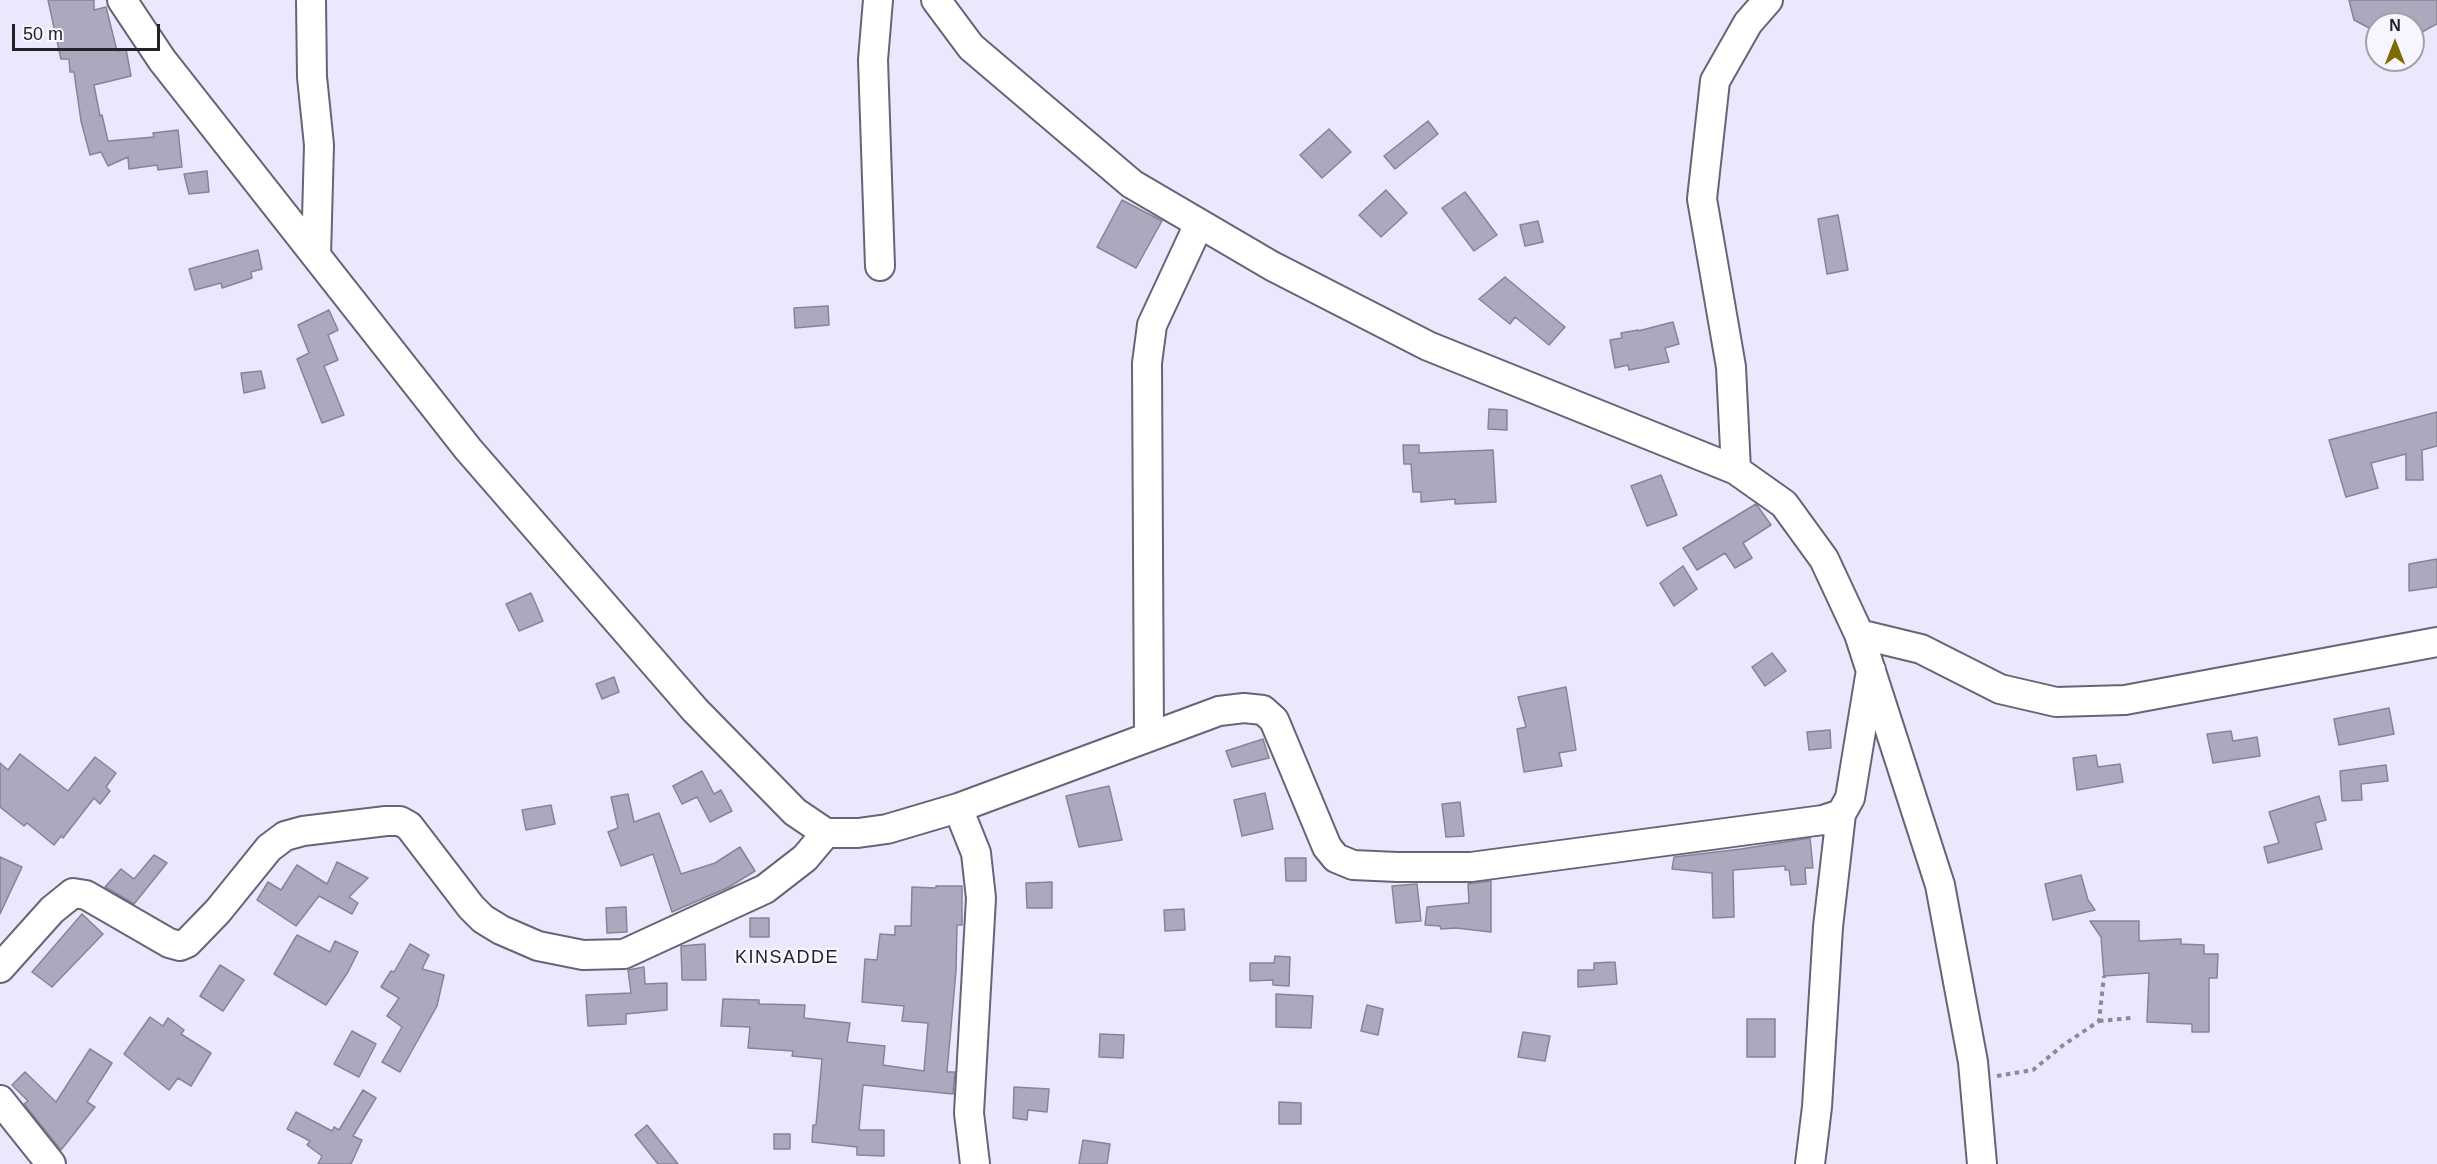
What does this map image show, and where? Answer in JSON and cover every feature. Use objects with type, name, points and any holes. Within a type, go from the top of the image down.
[{"type":"street","points":[[122,0],[162,60],[468,449],[695,710],[795,812],[826,832],[858,833],[887,829],[958,808],[1219,711],[1244,708],[1263,710],[1274,720],[1327,847],[1336,858],[1353,865],[1471,867],[1812,821],[1841,814]]},
{"type":"street","points":[[311,0],[312,77],[319,145],[316,255]]},
{"type":"street","points":[[878,0],[873,60],[880,266]]},
{"type":"street","points":[[936,0],[971,46],[1124,177],[1199,224],[1272,266],[1428,346],[1736,470],[1784,504],[1824,559],[1859,634],[1940,885],[1973,1062],[1982,1164]]},
{"type":"street","points":[[1736,470],[1731,367],[1702,199],[1716,81],[1748,23],[1767,0]]},
{"type":"street","points":[[1149,737],[1147,363],[1152,325],[1199,224]]},
{"type":"street","points":[[1859,634],[1921,649],[2000,689],[2056,702],[2125,700],[2437,642]]},
{"type":"street","points":[[1810,1164],[1817,1107],[1828,927],[1841,814],[1850,798],[1870,664]]},
{"type":"street","points":[[958,808],[976,853],[981,898],[969,1113],[975,1164]]},
{"type":"street","points":[[0,968],[52,910],[73,893],[86,895],[169,943],[180,946],[188,943],[218,911],[269,848],[285,836],[303,831],[386,821],[400,821],[409,826],[471,907],[483,919],[501,930],[538,946],[583,955],[624,954],[765,889],[805,858],[826,832]]},
{"type":"street","points":[[0,1100],[44,1160]]},
{"type":"path","points":[[2099,1022],[2104,976]]},
{"type":"path","points":[[1975,1083],[2005,1074],[2019,1074],[2033,1070],[2062,1046],[2099,1022],[2131,1018]]},
{"type":"building","points":[[48,0],[94,0],[94,10],[106,7],[117,51],[126,49],[131,76],[94,85],[108,141],[154,137],[153,133],[178,130],[182,167],[158,170],[157,165],[129,169],[128,157],[108,166],[101,152],[90,155],[81,121],[74,72],[70,72],[69,59],[61,59]]},
{"type":"building","points":[[2349,0],[2437,0],[2437,24],[2425,30],[2425,12],[2365,12],[2365,26],[2354,20]]},
{"type":"building","points":[[1428,121],[1438,134],[1395,169],[1384,156]]},
{"type":"building","points":[[1329,129],[1351,152],[1322,178],[1300,155]]},
{"type":"building","points":[[207,171],[209,192],[189,194],[184,174]]},
{"type":"building","points":[[1386,190],[1407,213],[1381,237],[1359,215]]},
{"type":"building","points":[[1465,192],[1497,235],[1474,251],[1442,208]]},
{"type":"building","points":[[1122,200],[1162,221],[1136,268],[1097,247]]},
{"type":"building","points":[[1838,215],[1848,270],[1827,274],[1818,219]]},
{"type":"building","points":[[1538,221],[1543,242],[1525,246],[1520,225]]},
{"type":"building","points":[[258,250],[262,269],[251,272],[252,278],[222,288],[221,283],[195,290],[189,269]]},
{"type":"building","points":[[1505,277],[1565,327],[1549,345],[1515,317],[1510,324],[1479,299]]},
{"type":"building","points":[[828,306],[829,325],[795,328],[794,308]]},
{"type":"building","points":[[329,310],[338,330],[328,335],[338,360],[324,366],[344,415],[322,423],[297,359],[309,353],[298,325]]},
{"type":"building","points":[[1673,322],[1679,344],[1665,348],[1669,362],[1629,370],[1628,365],[1615,368],[1610,340],[1622,338],[1621,333]]},
{"type":"building","points":[[261,371],[265,388],[244,393],[241,373]]},
{"type":"building","points":[[1489,409],[1507,410],[1507,430],[1488,429]]},
{"type":"building","points":[[2437,412],[2437,446],[2422,450],[2423,480],[2406,480],[2406,454],[2371,463],[2378,488],[2346,497],[2329,440]]},
{"type":"building","points":[[1403,445],[1419,445],[1419,453],[1493,450],[1496,502],[1455,504],[1455,499],[1421,502],[1421,492],[1413,492],[1411,464],[1404,464]]},
{"type":"building","points":[[1661,475],[1677,515],[1647,526],[1631,486]]},
{"type":"building","points":[[1756,504],[1771,525],[1743,543],[1752,558],[1735,568],[1725,553],[1697,570],[1683,548]]},
{"type":"building","points":[[2437,559],[2437,587],[2409,591],[2409,564]]},
{"type":"building","points":[[1683,566],[1697,589],[1674,606],[1660,583]]},
{"type":"building","points":[[531,593],[543,621],[519,631],[506,604]]},
{"type":"building","points":[[1772,653],[1786,671],[1765,686],[1752,667]]},
{"type":"building","points":[[614,677],[619,692],[602,699],[596,684]]},
{"type":"building","points":[[1566,687],[1576,750],[1559,753],[1562,766],[1524,772],[1517,729],[1526,727],[1518,697]]},
{"type":"building","points":[[2389,708],[2394,734],[2339,745],[2334,719]]},
{"type":"building","points":[[1830,730],[1831,748],[1809,750],[1807,732]]},
{"type":"building","points":[[2231,731],[2233,741],[2257,737],[2260,756],[2213,763],[2207,734]]},
{"type":"building","points":[[1263,739],[1269,758],[1232,767],[1226,751]]},
{"type":"building","points":[[20,754],[68,791],[95,757],[116,773],[106,787],[110,791],[100,804],[94,798],[63,838],[61,836],[54,845],[27,823],[24,826],[0,807],[0,763],[8,770]]},
{"type":"building","points":[[2096,755],[2098,767],[2120,764],[2123,782],[2077,790],[2073,758]]},
{"type":"building","points":[[2386,765],[2388,781],[2361,784],[2362,800],[2342,801],[2340,771]]},
{"type":"building","points":[[702,771],[714,794],[721,790],[732,811],[710,822],[697,797],[682,804],[673,786]]},
{"type":"building","points":[[1109,786],[1122,840],[1079,847],[1066,796]]},
{"type":"building","points":[[1265,793],[1273,829],[1242,836],[1234,800]]},
{"type":"building","points":[[628,794],[634,822],[659,813],[681,874],[715,863],[740,847],[755,871],[729,887],[672,912],[653,854],[621,866],[608,832],[618,828],[611,797]]},
{"type":"building","points":[[2319,796],[2326,820],[2315,823],[2322,849],[2268,863],[2264,847],[2279,843],[2269,812]]},
{"type":"building","points":[[1460,802],[1464,836],[1446,837],[1442,804]]},
{"type":"building","points":[[551,805],[555,824],[526,830],[522,810]]},
{"type":"building","points":[[1810,838],[1813,868],[1805,868],[1806,884],[1791,885],[1789,870],[1785,870],[1785,866],[1733,870],[1734,917],[1713,918],[1712,873],[1672,869],[1674,857]]},
{"type":"building","points":[[154,855],[167,863],[134,904],[105,887],[121,869],[134,879]]},
{"type":"building","points":[[0,857],[22,867],[0,914]]},
{"type":"building","points":[[1285,858],[1306,858],[1306,881],[1286,881]]},
{"type":"building","points":[[337,862],[368,878],[349,897],[358,903],[352,914],[319,896],[296,926],[257,900],[268,882],[281,890],[297,865],[327,884]]},
{"type":"building","points":[[2081,875],[2088,900],[2095,910],[2053,920],[2045,884]]},
{"type":"building","points":[[1491,881],[1491,932],[1456,928],[1441,929],[1440,926],[1425,925],[1427,907],[1469,903],[1468,884]]},
{"type":"building","points":[[1052,882],[1052,908],[1027,908],[1026,883]]},
{"type":"building","points":[[1417,884],[1421,921],[1396,923],[1392,886]]},
{"type":"building","points":[[936,886],[962,886],[962,925],[957,925],[956,971],[947,1072],[955,1072],[953,1094],[863,1085],[859,1130],[884,1130],[884,1156],[857,1155],[857,1147],[812,1142],[813,1125],[816,1125],[822,1059],[792,1056],[793,1051],[748,1048],[750,1027],[721,1026],[723,999],[759,1000],[759,1004],[805,1005],[804,1018],[850,1023],[847,1042],[885,1046],[883,1065],[924,1071],[928,1023],[902,1021],[904,1006],[862,1002],[865,959],[877,960],[880,934],[895,935],[895,926],[911,926],[912,887],[936,888]]},
{"type":"building","points":[[626,907],[627,932],[607,933],[606,908]]},
{"type":"building","points":[[1184,909],[1185,930],[1165,931],[1164,910]]},
{"type":"building","points":[[82,914],[103,934],[52,987],[32,972]]},
{"type":"building","points":[[750,918],[769,918],[769,937],[750,937]]},
{"type":"building","points":[[2090,921],[2139,921],[2139,941],[2181,939],[2181,944],[2204,945],[2204,954],[2218,954],[2217,978],[2209,978],[2209,1032],[2192,1032],[2192,1024],[2147,1022],[2149,973],[2104,976],[2101,937]]},
{"type":"building","points":[[297,935],[330,952],[335,941],[358,952],[326,1005],[274,974]]},
{"type":"building","points":[[410,944],[429,955],[422,969],[444,975],[437,1006],[400,1072],[382,1062],[402,1027],[387,1016],[399,998],[381,987],[391,971],[394,972]]},
{"type":"building","points":[[705,944],[706,980],[682,980],[681,946]]},
{"type":"building","points":[[1275,956],[1290,957],[1289,986],[1273,985],[1273,980],[1250,981],[1250,963],[1274,963]]},
{"type":"building","points":[[1615,962],[1617,984],[1578,987],[1578,970],[1594,970],[1594,963]]},
{"type":"building","points":[[220,965],[244,980],[223,1011],[200,996]]},
{"type":"building","points":[[644,967],[645,984],[667,983],[667,1010],[626,1014],[626,1024],[588,1026],[586,995],[631,993],[628,970]]},
{"type":"building","points":[[1276,994],[1313,996],[1311,1028],[1276,1027]]},
{"type":"building","points":[[1367,1005],[1383,1009],[1378,1035],[1361,1031]]},
{"type":"building","points":[[150,1017],[163,1026],[168,1018],[184,1030],[181,1034],[211,1053],[191,1086],[178,1078],[169,1090],[124,1054]]},
{"type":"building","points":[[1747,1019],[1775,1019],[1775,1057],[1747,1057]]},
{"type":"building","points":[[352,1031],[376,1044],[359,1077],[334,1064]]},
{"type":"building","points":[[1523,1032],[1550,1036],[1545,1061],[1518,1057]]},
{"type":"building","points":[[1100,1034],[1124,1035],[1123,1058],[1099,1057]]},
{"type":"building","points":[[90,1049],[112,1063],[87,1102],[95,1107],[61,1150],[24,1104],[28,1101],[12,1085],[25,1072],[56,1102]]},
{"type":"building","points":[[1014,1087],[1049,1089],[1047,1112],[1028,1110],[1027,1120],[1013,1118]]},
{"type":"building","points":[[363,1090],[376,1098],[353,1136],[362,1140],[351,1164],[318,1164],[322,1156],[307,1145],[310,1141],[287,1129],[296,1112],[332,1131],[334,1127],[339,1130]]},
{"type":"building","points":[[1279,1102],[1301,1103],[1301,1124],[1279,1124]]},
{"type":"building","points":[[647,1125],[678,1164],[658,1164],[635,1135]]},
{"type":"building","points":[[774,1134],[790,1134],[790,1149],[774,1149]]},
{"type":"building","points":[[1083,1140],[1110,1144],[1107,1164],[1079,1164]]},
{"type":"district","name":"KINSADDE","points":[[787,958]]}]
